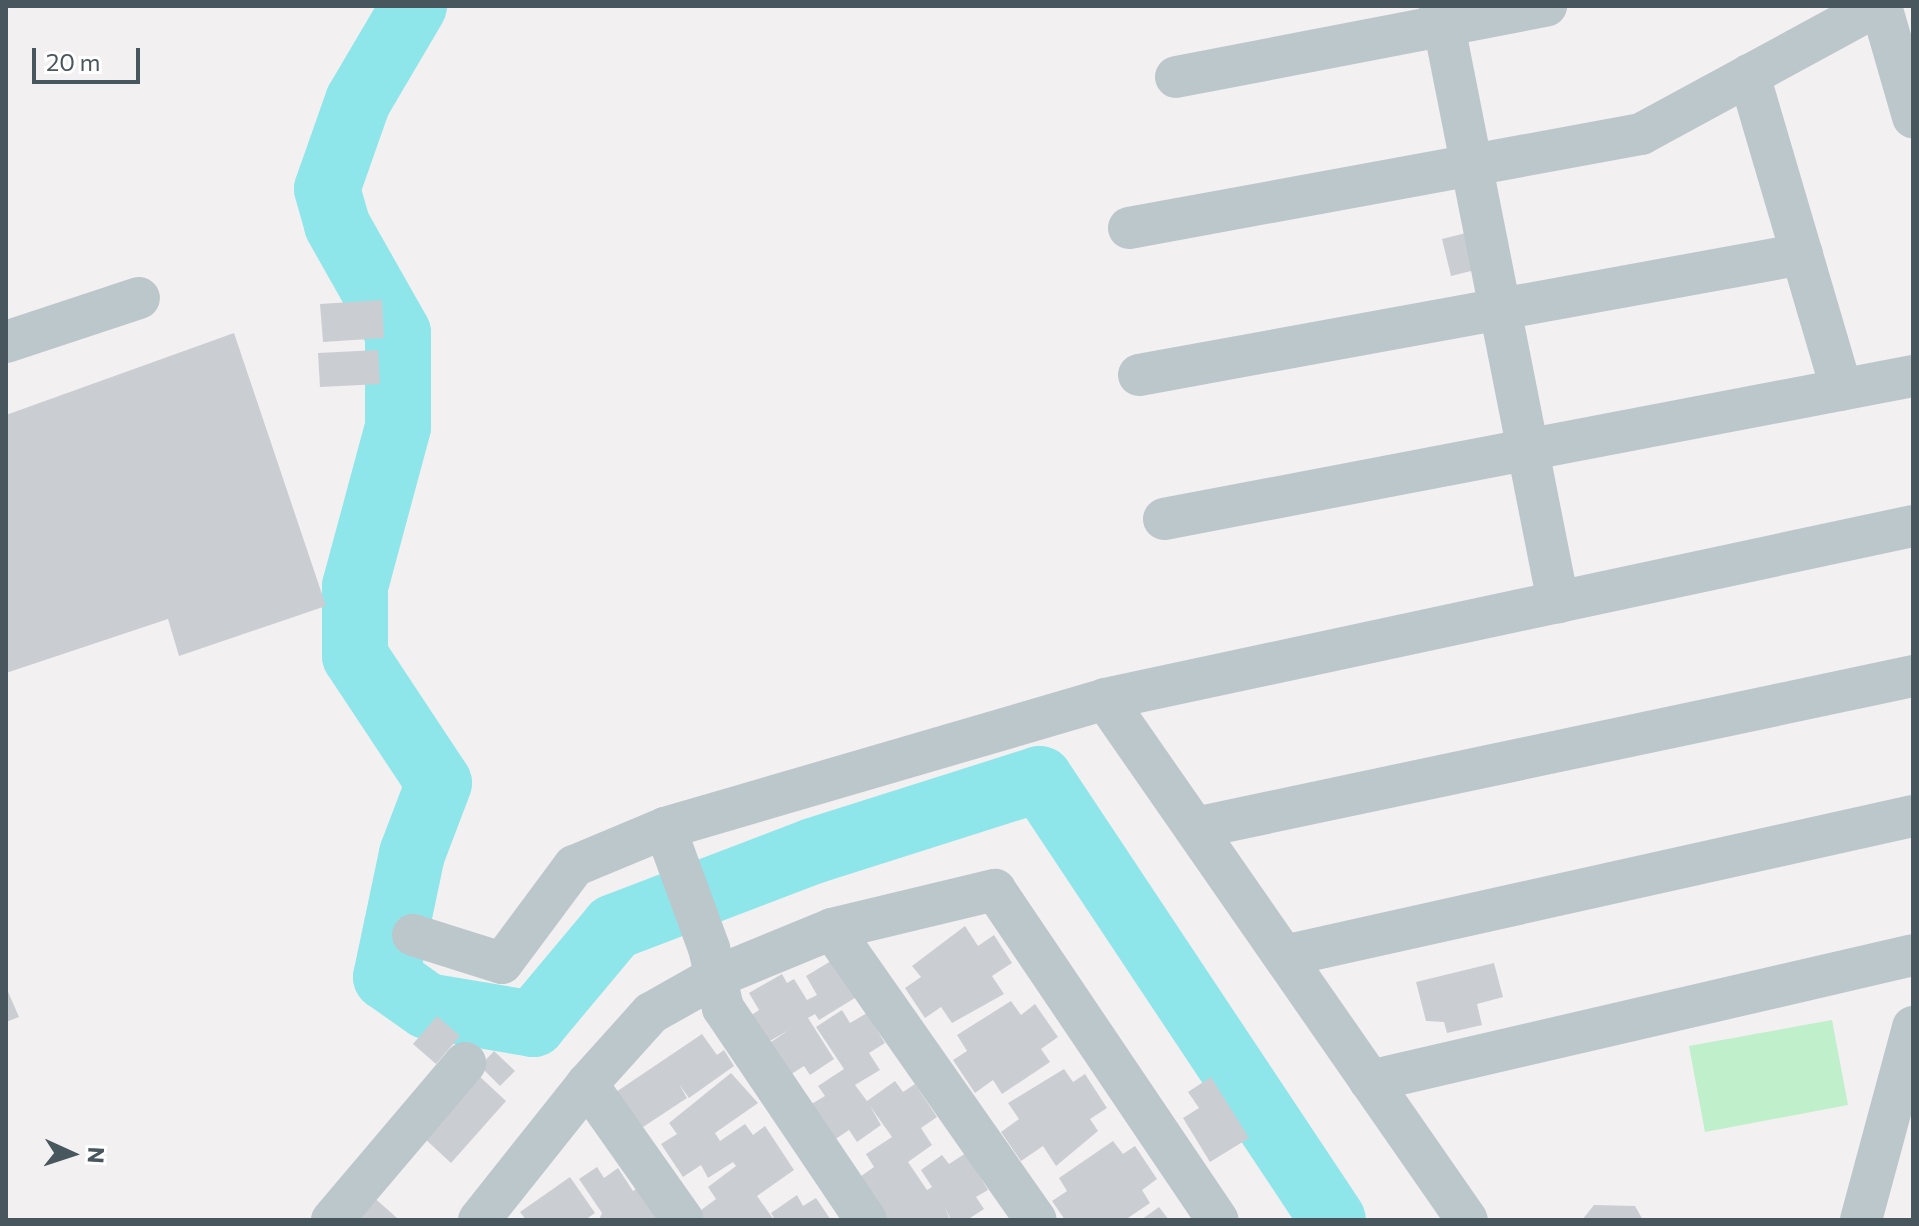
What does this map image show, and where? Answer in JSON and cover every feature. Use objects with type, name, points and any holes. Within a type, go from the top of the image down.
[{"type":"street","points":[[1176,77],[1441,15],[1546,6]]},
{"type":"street","points":[[1129,228],[1641,134],[1879,6],[1913,117]]},
{"type":"street","points":[[1441,15],[1558,602]]},
{"type":"street","points":[[1749,75],[1842,390]]},
{"type":"street","points":[[1139,375],[1802,254]]},
{"type":"street","points":[[6,342],[139,298]]},
{"type":"street","points":[[1164,519],[1913,376]]},
{"type":"street","points":[[413,935],[502,963],[574,866],[665,828],[1105,699],[1913,526]]},
{"type":"street","points":[[1195,828],[1913,676]]},
{"type":"street","points":[[1105,699],[1467,1220]]},
{"type":"street","points":[[1284,956],[1913,816]]},
{"type":"street","points":[[665,828],[699,918],[723,1008],[866,1220]]},
{"type":"street","points":[[490,1215],[587,1084],[651,1013],[713,978],[832,929],[995,890],[1218,1220]]},
{"type":"street","points":[[832,929],[1036,1220]]},
{"type":"street","points":[[1370,1081],[1913,955]]},
{"type":"street","points":[[1861,1220],[1913,1027]]},
{"type":"street","points":[[332,1220],[465,1063]]},
{"type":"street","points":[[587,1084],[683,1220]]},
{"type":"green space","points":[[1832,1020],[1848,1105],[1705,1132],[1689,1046]]},
{"type":"building","points":[[1466,233],[1475,270],[1451,276],[1442,239]]},
{"type":"building","points":[[382,300],[384,338],[323,342],[320,304]]},
{"type":"building","points":[[234,333],[326,606],[179,656],[168,619],[6,673],[6,415]]},
{"type":"building","points":[[378,350],[380,384],[320,387],[318,353]]},
{"type":"building","points":[[965,926],[978,946],[994,935],[1012,963],[992,976],[1004,994],[952,1023],[941,1007],[925,1018],[905,988],[921,977],[912,966]]},
{"type":"building","points":[[831,961],[863,993],[819,1020],[815,1014],[808,1018],[834,1059],[810,1075],[804,1066],[782,1080],[762,1048],[789,1030],[763,1045],[747,1018],[759,1010],[749,993],[782,974],[787,983],[794,979],[807,1000],[817,995],[806,976]]},
{"type":"building","points":[[1494,963],[1503,997],[1477,1004],[1482,1025],[1447,1033],[1444,1022],[1426,1021],[1416,982]]},
{"type":"building","points":[[6,987],[19,1017],[6,1022]]},
{"type":"building","points":[[1011,1001],[1021,1015],[1035,1004],[1058,1037],[1041,1049],[1050,1062],[1002,1094],[993,1080],[975,1093],[953,1060],[967,1051],[957,1035]]},
{"type":"building","points":[[842,1010],[850,1023],[867,1013],[885,1043],[869,1053],[880,1070],[855,1085],[867,1101],[895,1081],[903,1092],[915,1084],[937,1117],[921,1128],[932,1145],[908,1162],[927,1190],[932,1187],[921,1170],[942,1155],[949,1164],[966,1153],[988,1190],[976,1197],[984,1209],[967,1220],[951,1220],[945,1208],[950,1220],[877,1220],[857,1179],[874,1167],[866,1154],[892,1137],[870,1106],[881,1125],[857,1142],[849,1130],[831,1142],[808,1106],[825,1096],[818,1086],[844,1069],[816,1027]]},
{"type":"building","points":[[437,1016],[460,1036],[436,1064],[413,1044]]},
{"type":"building","points":[[702,1034],[717,1055],[724,1050],[734,1066],[689,1098],[679,1084],[687,1098],[640,1129],[616,1092]]},
{"type":"building","points":[[494,1051],[515,1071],[500,1086],[480,1066]]},
{"type":"building","points":[[1064,1069],[1073,1082],[1085,1074],[1107,1108],[1090,1119],[1098,1131],[1056,1166],[1043,1146],[1021,1161],[1001,1132],[1019,1119],[1008,1103]]},
{"type":"building","points":[[731,1073],[758,1103],[715,1133],[720,1141],[745,1124],[753,1135],[765,1126],[794,1170],[757,1196],[774,1220],[702,1220],[697,1213],[716,1199],[708,1187],[736,1166],[733,1162],[708,1178],[701,1165],[683,1177],[661,1144],[677,1134],[669,1123]]},
{"type":"building","points":[[478,1075],[506,1101],[451,1163],[423,1137]]},
{"type":"building","points":[[1211,1077],[1249,1138],[1210,1162],[1183,1118],[1199,1108],[1188,1092]]},
{"type":"building","points":[[1113,1141],[1123,1154],[1135,1146],[1157,1179],[1142,1190],[1150,1203],[1125,1220],[1065,1220],[1052,1201],[1067,1191],[1059,1178]]},
{"type":"building","points":[[597,1167],[604,1178],[618,1168],[633,1191],[645,1183],[665,1212],[653,1220],[599,1220],[602,1213],[579,1179]]},
{"type":"building","points":[[570,1177],[595,1213],[585,1220],[526,1220],[520,1212]]},
{"type":"building","points":[[370,1194],[397,1218],[396,1220],[358,1220]]},
{"type":"building","points":[[797,1195],[803,1206],[816,1198],[831,1220],[775,1220],[771,1213]]},
{"type":"building","points":[[1594,1205],[1635,1206],[1643,1220],[1582,1220]]},
{"type":"building","points":[[1159,1207],[1169,1220],[1141,1220]]},
{"type":"waterway","points":[[414,6],[358,101],[327,189],[337,225],[398,333],[398,427],[355,586],[355,656],[439,783],[412,854],[386,977],[427,1006],[533,1024],[614,927],[813,851],[1040,779],[1333,1220]]}]
